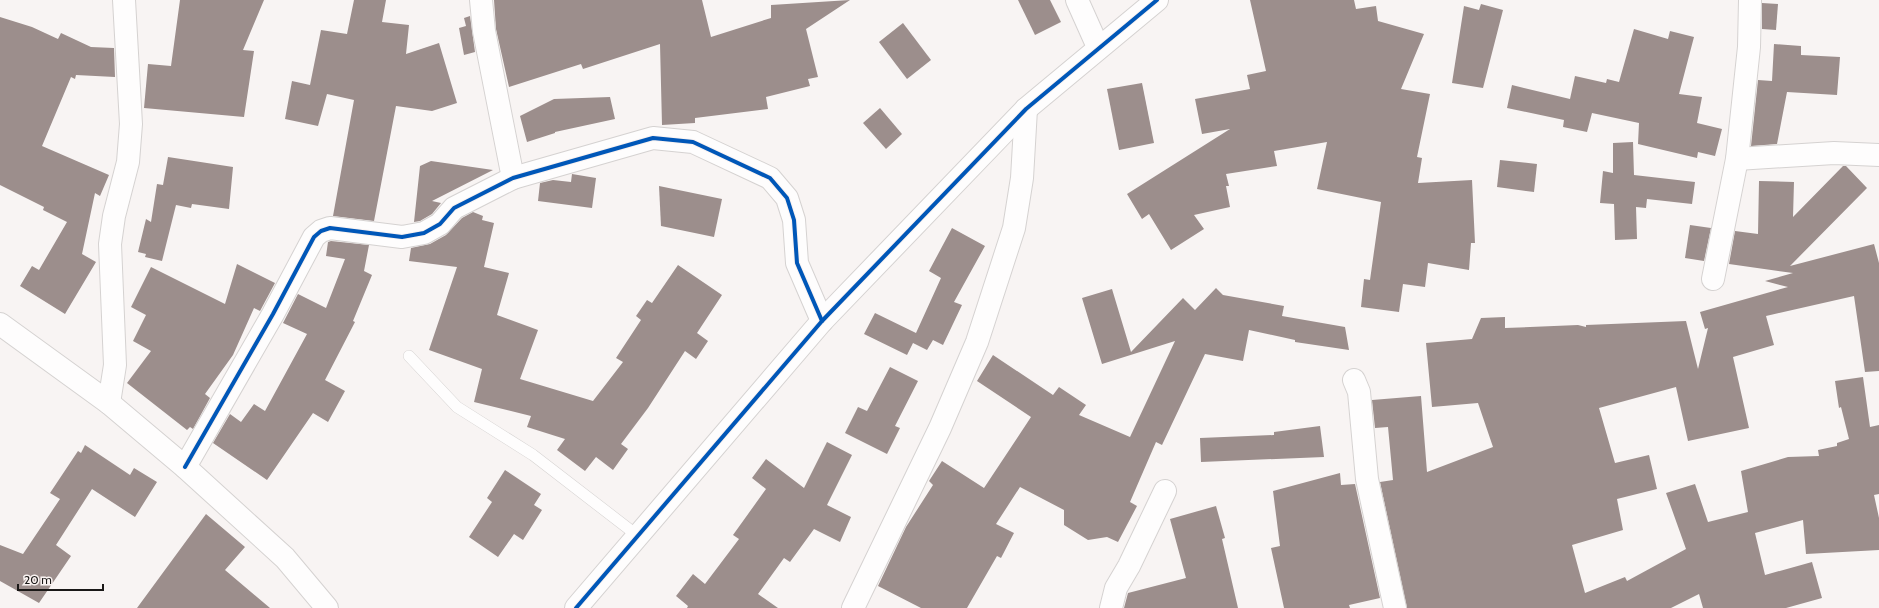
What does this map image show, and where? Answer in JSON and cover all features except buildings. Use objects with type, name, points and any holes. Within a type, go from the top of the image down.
[{"type":"street","points":[[109,403],[115,365],[110,244],[114,216],[128,162],[131,124],[124,0]]},
{"type":"street","points":[[482,0],[484,31],[513,178]]},
{"type":"street","points":[[1077,0],[1098,47]]},
{"type":"street","points":[[576,608],[822,321],[1026,109],[1098,47],[1157,0]]},
{"type":"street","points":[[1713,279],[1737,159],[1749,47],[1750,0]]},
{"type":"street","points":[[853,608],[940,428],[977,342],[1014,228],[1022,178],[1026,109]]},
{"type":"street","points":[[185,467],[273,314],[314,237],[321,231],[330,228],[402,237],[424,233],[440,224],[454,208],[513,178],[652,138],[693,142],[770,178],[787,198],[794,220],[797,263],[822,321]]},
{"type":"street","points":[[1737,159],[1834,153],[1879,155]]},
{"type":"street","points":[[0,324],[109,403],[185,467],[285,558],[327,608]]},
{"type":"street","points":[[1354,380],[1359,392],[1368,479],[1395,608]]},
{"type":"street","points":[[1111,608],[1116,588],[1129,566],[1165,491]]},
{"type":"lane","points":[[409,356],[457,407],[533,455],[638,536]]},
{"type":"cycle path","points":[[576,608],[822,321],[1026,109],[1157,0]]},
{"type":"cycle path","points":[[185,467],[273,314],[314,237],[321,231],[330,228],[402,237],[424,233],[440,224],[454,208],[513,178],[653,138],[693,142],[770,178],[787,198],[794,220],[797,263],[822,321]]}]
